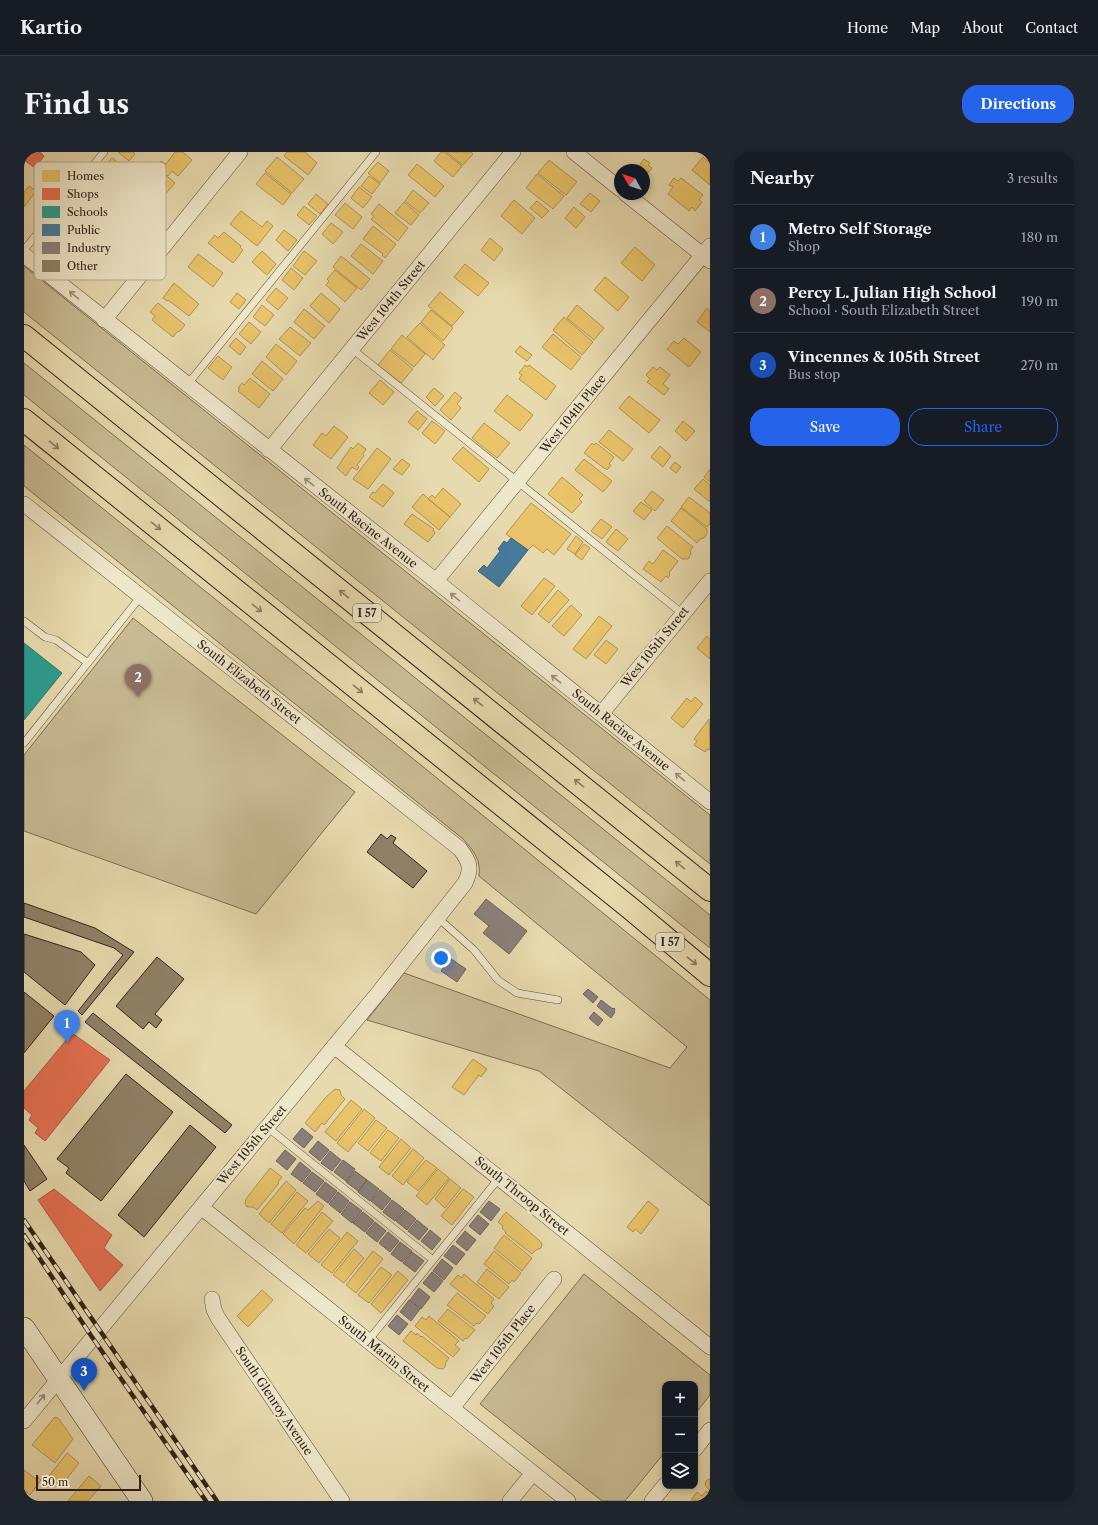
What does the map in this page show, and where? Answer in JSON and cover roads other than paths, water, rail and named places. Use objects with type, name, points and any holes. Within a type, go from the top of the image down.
[{"type":"highway","name":"I 57","points":[[24,336],[710,890]]},
{"type":"highway","name":"I 57","points":[[24,420],[630,908],[710,975]]},
{"type":"main road","points":[[24,1328],[142,1501]]},
{"type":"street","points":[[166,243],[240,152]]},
{"type":"street","name":"West 104th Street","points":[[269,450],[513,152]]},
{"type":"street","points":[[574,152],[614,184]]},
{"type":"street","points":[[634,200],[708,254]]},
{"type":"street","name":"West 104th Place","points":[[436,581],[708,254]]},
{"type":"street","name":"South Racine Avenue","points":[[24,255],[34,263]]},
{"type":"street","name":"South Racine Avenue","points":[[55,280],[436,581],[710,802]]},
{"type":"street","points":[[104,320],[136,280]]},
{"type":"street","name":"South Elizabeth Street","points":[[24,504],[460,849],[467,857],[469,865]]},
{"type":"street","name":"West 105th Street","points":[[601,714],[710,580]]},
{"type":"street","name":"West 105th Street","points":[[24,1421],[379,992],[465,883],[469,874],[469,865]]},
{"type":"street","name":"South Throop Street","points":[[334,1046],[710,1347]]},
{"type":"street","name":"South Martin Street","points":[[200,1207],[568,1501]]},
{"type":"street","name":"West 105th Place","points":[[452,1408],[554,1279]]},
{"type":"street","name":"South Glenroy Avenue","points":[[212,1299],[214,1310],[218,1318],[342,1501]]},
{"type":"street","points":[[698,1445],[710,1430]]},
{"type":"street","points":[[510,1501],[533,1473]]},
{"type":"street","points":[[652,1501],[662,1489]]},
{"type":"lane","points":[[96,162],[104,152]]},
{"type":"lane","points":[[187,385],[376,152]]},
{"type":"lane","points":[[24,250],[34,238]]},
{"type":"lane","points":[[352,349],[683,614]]},
{"type":"lane","points":[[24,743],[141,596]]},
{"type":"lane","points":[[24,621],[45,637],[56,640],[88,663]]},
{"type":"lane","points":[[437,917],[474,950],[498,980],[517,993],[558,1000]]},
{"type":"lane","points":[[267,1127],[433,1260]]},
{"type":"lane","points":[[368,1341],[499,1178]]},
{"type":"railway","points":[[24,1220],[217,1501]]},
{"type":"railway","points":[[24,1235],[92,1337],[206,1501]]},
{"type":"place","name":"Percy L. Julian High School","points":[[138,697]]},
{"type":"place","name":"Metro Self Storage","points":[[67,1043]]},
{"type":"place","name":"Vincennes & 105th Street","points":[[84,1391]]}]
